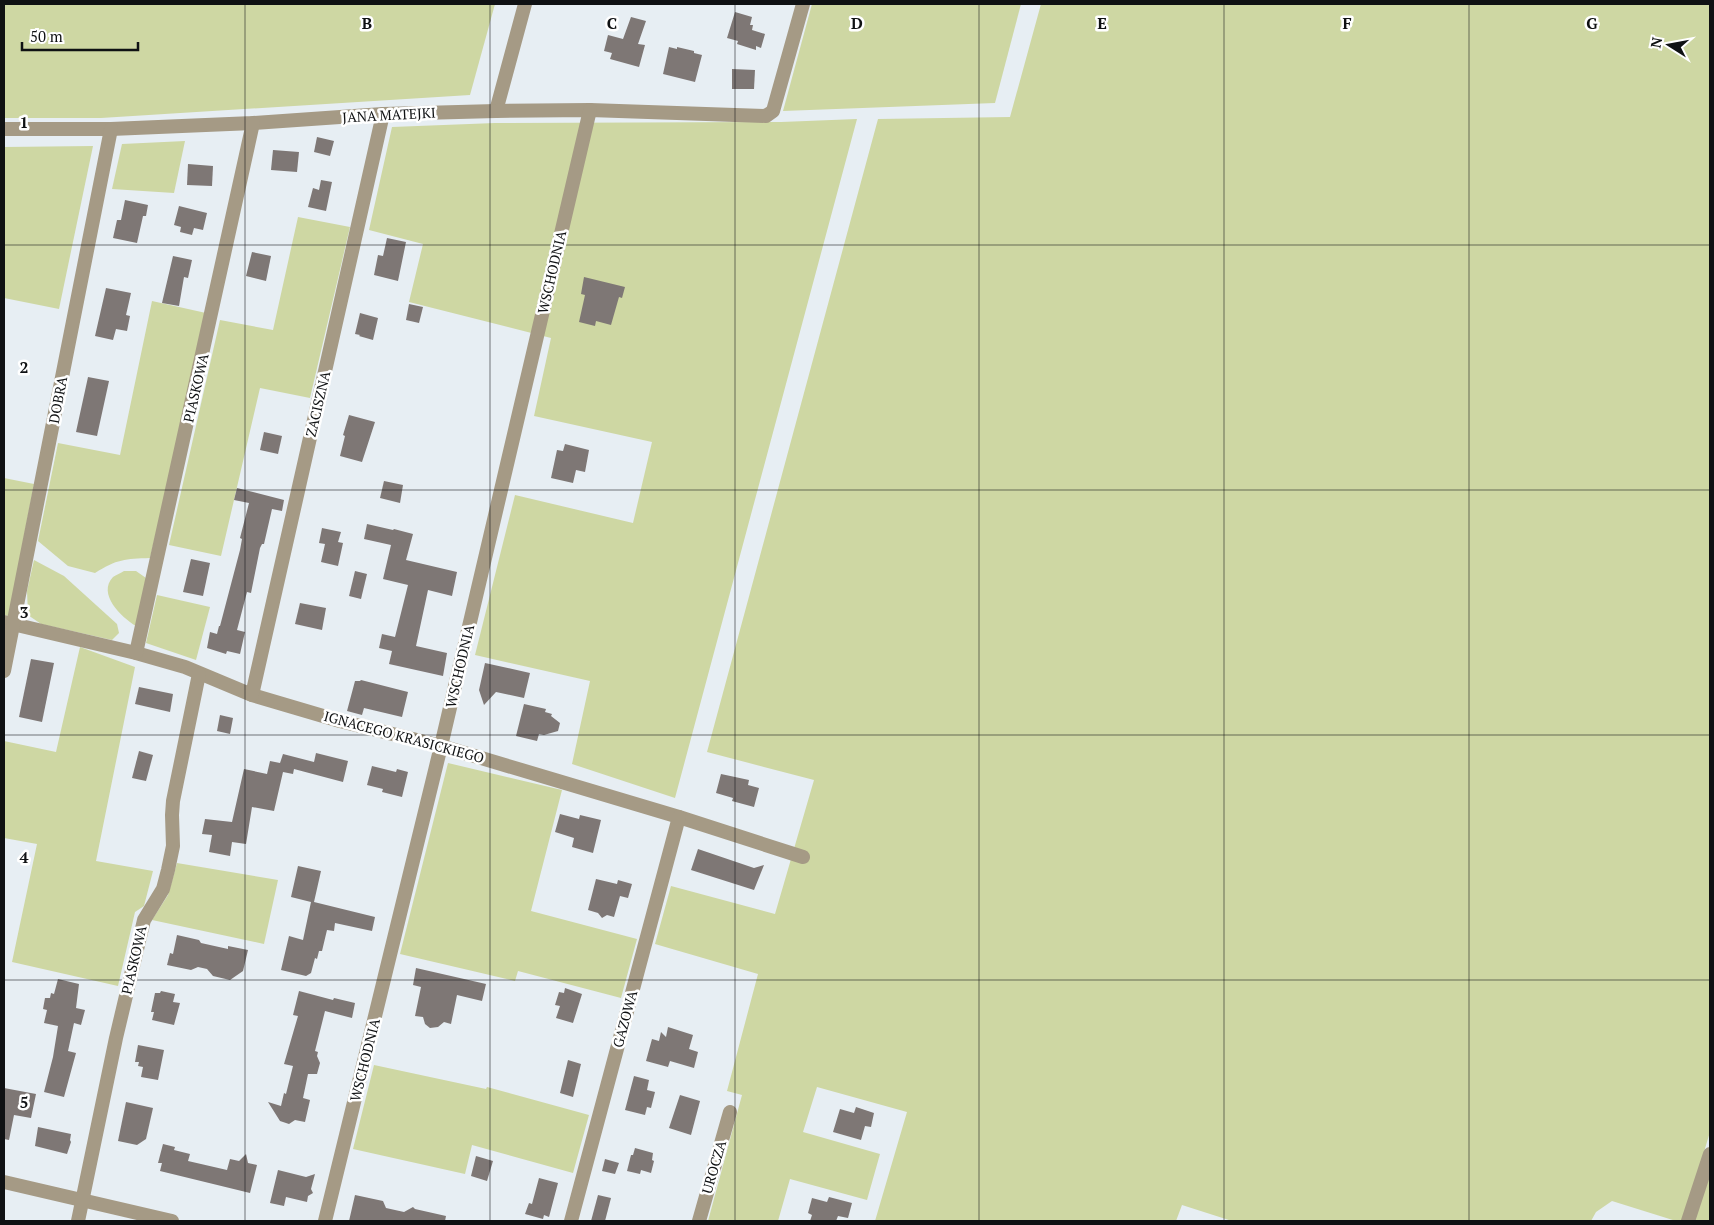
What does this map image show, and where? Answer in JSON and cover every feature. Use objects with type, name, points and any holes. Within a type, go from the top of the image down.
[{"type":"street","points":[[496,111],[525,4]]},
{"type":"street","name":"JANA MATEJKI","points":[[4,129],[111,129],[383,114],[496,111],[590,110],[770,115],[773,111],[803,4]]},
{"type":"street","name":"WSCHODNIA","points":[[325,1221],[441,746],[590,110]]},
{"type":"street","name":"ZACISZNA","points":[[252,695],[383,114]]},
{"type":"street","name":"PIASKOWA","points":[[136,653],[253,122]]},
{"type":"street","name":"DOBRA","points":[[4,671],[9,623],[111,129]]},
{"type":"street","name":"IGNACEGO KRASICKIEGO","points":[[9,623],[136,653],[185,667],[252,695],[340,721],[441,746],[679,817],[803,857]]},
{"type":"street","name":"PIASKOWA","points":[[78,1221],[116,1038],[144,920],[163,889],[168,870],[173,846],[173,801],[199,674]]},
{"type":"street","name":"GAZOWA","points":[[571,1221],[679,817]]},
{"type":"street","name":"UROCZA","points":[[699,1221],[730,1112]]},
{"type":"street","points":[[1688,1221],[1710,1154]]},
{"type":"street","points":[[4,1182],[172,1221]]},
{"type":"green space","points":[[4,4],[495,4],[470,95],[101,118],[4,118]]},
{"type":"green space","points":[[812,4],[1021,4],[995,103],[783,111]]},
{"type":"green space","points":[[1041,4],[1710,4],[1710,1132],[1683,1221],[1676,1221],[1612,1201],[1596,1212],[1591,1221],[1232,1221],[1182,1205],[1176,1221],[875,1221],[907,1112],[817,1087],[803,1132],[880,1154],[867,1200],[790,1179],[778,1221],[708,1221],[742,1095],[727,1091],[758,974],[655,944],[671,886],[775,914],[814,780],[707,752],[878,119],[1010,117]]},
{"type":"green space","points":[[857,119],[675,798],[572,764],[590,681],[475,655],[515,495],[633,523],[652,442],[534,416],[551,338],[409,302],[423,244],[369,230],[392,127],[495,123],[781,122]]},
{"type":"green space","points":[[185,141],[174,193],[112,189],[122,144]]},
{"type":"green space","points":[[93,146],[59,309],[4,298],[4,147]]},
{"type":"green space","points":[[298,217],[350,227],[310,398],[260,388],[221,556],[169,545],[220,320],[273,330]]},
{"type":"green space","points":[[152,301],[206,313],[150,558],[121,561],[95,573],[68,566],[38,541],[58,443],[120,455]]},
{"type":"green space","points":[[4,478],[34,484],[9,616],[4,615]]},
{"type":"green space","points":[[34,560],[64,576],[117,624],[119,633],[112,640],[41,624],[28,615],[27,591]]},
{"type":"green space","points":[[124,571],[136,571],[146,578],[136,626],[118,611],[109,598],[109,584],[113,577]]},
{"type":"green space","points":[[157,595],[210,607],[196,660],[146,643]]},
{"type":"green space","points":[[80,647],[135,667],[96,861],[153,871],[144,906],[135,912],[118,986],[12,962],[37,844],[4,838],[4,741],[56,752]]},
{"type":"green space","points":[[448,763],[562,790],[531,911],[637,939],[621,998],[518,971],[515,981],[400,954]]},
{"type":"green space","points":[[177,863],[278,880],[264,944],[152,920],[168,895]]},
{"type":"green space","points":[[374,1065],[486,1089],[487,1087],[589,1115],[573,1173],[472,1145],[465,1174],[353,1149]]},
{"type":"green space","points":[[1710,1171],[1710,1221],[1693,1221]]},
{"type":"building","points":[[735,12],[752,17],[750,25],[753,25],[752,30],[765,34],[761,48],[756,46],[756,50],[737,44],[738,41],[727,38]]},
{"type":"building","points":[[631,17],[646,21],[638,44],[645,45],[639,67],[610,59],[612,53],[604,51],[608,35],[623,39]]},
{"type":"building","points":[[669,47],[694,51],[694,53],[702,55],[695,82],[663,74]]},
{"type":"building","points":[[732,69],[755,70],[754,89],[732,89]]},
{"type":"building","points":[[317,137],[334,141],[330,156],[314,152]]},
{"type":"building","points":[[273,150],[299,152],[297,172],[271,170]]},
{"type":"building","points":[[188,164],[213,166],[212,186],[187,185]]},
{"type":"building","points":[[321,180],[332,182],[326,211],[308,207],[313,188],[319,190]]},
{"type":"building","points":[[125,200],[148,205],[146,216],[143,216],[137,243],[113,238],[117,220],[121,220]]},
{"type":"building","points":[[179,206],[207,213],[203,230],[194,228],[192,235],[180,232],[181,227],[174,225]]},
{"type":"building","points":[[387,238],[406,242],[398,281],[374,275],[378,255],[383,256]]},
{"type":"building","points":[[252,252],[271,256],[266,281],[246,276]]},
{"type":"building","points":[[173,256],[192,260],[188,278],[184,277],[179,306],[162,303]]},
{"type":"building","points":[[584,277],[625,287],[622,298],[619,297],[611,325],[596,321],[595,326],[579,322],[585,295],[581,294]]},
{"type":"building","points":[[106,288],[131,293],[126,315],[130,316],[127,331],[116,329],[113,340],[95,336]]},
{"type":"building","points":[[409,304],[423,307],[419,323],[406,320]]},
{"type":"building","points":[[360,313],[378,318],[373,340],[355,334]]},
{"type":"building","points":[[88,377],[109,381],[97,436],[76,432]]},
{"type":"building","points":[[349,415],[375,422],[362,462],[340,456],[345,436],[343,435]]},
{"type":"building","points":[[264,432],[282,436],[278,454],[260,450]]},
{"type":"building","points":[[565,444],[589,450],[585,472],[576,470],[573,483],[551,478],[557,450],[563,451]]},
{"type":"building","points":[[384,481],[403,485],[400,503],[380,498]]},
{"type":"building","points":[[237,488],[284,500],[282,511],[272,509],[264,544],[260,548],[251,593],[247,592],[237,630],[245,632],[240,654],[227,651],[226,654],[207,648],[210,632],[217,634],[220,626],[240,550],[242,539],[240,538],[249,503],[234,500]]},
{"type":"building","points":[[367,524],[413,534],[406,560],[457,572],[452,596],[428,590],[416,646],[447,653],[443,676],[389,664],[392,651],[379,648],[382,634],[395,637],[408,585],[383,579],[391,545],[364,539]]},
{"type":"building","points":[[322,528],[341,532],[338,542],[343,543],[338,566],[321,562],[325,544],[319,543]]},
{"type":"building","points":[[191,559],[210,563],[203,596],[183,592]]},
{"type":"building","points":[[355,571],[367,574],[361,599],[349,596]]},
{"type":"building","points":[[300,603],[326,608],[322,630],[295,624]]},
{"type":"building","points":[[31,659],[54,663],[42,722],[19,717]]},
{"type":"building","points":[[485,663],[530,673],[524,698],[496,692],[484,705],[479,690]]},
{"type":"building","points":[[361,680],[408,692],[402,717],[364,708],[362,715],[347,711],[355,681]]},
{"type":"building","points":[[139,687],[173,694],[170,712],[135,704]]},
{"type":"building","points":[[524,704],[546,709],[545,712],[552,714],[551,716],[560,723],[558,731],[544,735],[539,734],[537,741],[516,736]]},
{"type":"building","points":[[220,715],[233,718],[230,734],[217,731]]},
{"type":"building","points":[[139,751],[153,755],[146,781],[132,778]]},
{"type":"building","points":[[316,753],[348,761],[343,782],[294,769],[293,774],[283,772],[274,811],[252,807],[246,844],[232,842],[230,856],[209,852],[212,835],[202,834],[205,819],[232,822],[244,769],[267,774],[270,761],[280,763],[283,754],[314,762]]},
{"type":"building","points":[[372,766],[396,772],[397,769],[408,772],[402,797],[382,792],[383,789],[367,785]]},
{"type":"building","points":[[721,774],[749,780],[748,785],[759,788],[754,807],[732,801],[733,798],[716,793]]},
{"type":"building","points":[[560,814],[579,819],[580,815],[601,820],[593,853],[572,847],[574,838],[555,832]]},
{"type":"building","points":[[698,849],[754,868],[764,865],[754,890],[691,870]]},
{"type":"building","points":[[298,866],[321,871],[314,902],[375,917],[372,931],[335,923],[334,931],[327,930],[322,951],[319,951],[317,959],[315,958],[311,973],[306,976],[281,970],[289,936],[303,940],[311,902],[291,897]]},
{"type":"building","points":[[596,879],[617,884],[618,880],[632,884],[628,898],[620,896],[614,917],[607,915],[602,918],[598,913],[588,910]]},
{"type":"building","points":[[177,935],[228,949],[228,946],[248,950],[243,971],[230,980],[213,976],[207,969],[198,967],[191,970],[167,965],[170,953],[173,954]]},
{"type":"building","points":[[416,968],[486,984],[482,1001],[457,995],[451,1024],[444,1022],[438,1027],[430,1028],[425,1024],[423,1017],[415,1016],[421,987],[413,985]]},
{"type":"building","points":[[58,979],[79,984],[76,1008],[85,1010],[81,1025],[74,1023],[68,1051],[76,1053],[64,1097],[44,1092],[53,1057],[58,1026],[44,1023],[47,1010],[43,1009],[45,998],[50,998],[51,993],[54,994]]},
{"type":"building","points":[[565,988],[582,994],[573,1023],[556,1018],[560,1006],[555,1005],[559,992],[564,993]]},
{"type":"building","points":[[161,991],[175,994],[173,1002],[180,1003],[174,1025],[152,1020],[154,1012],[151,1012],[155,993],[160,993]]},
{"type":"building","points":[[299,991],[333,1000],[334,998],[355,1003],[352,1018],[325,1011],[315,1051],[318,1052],[317,1056],[320,1063],[317,1074],[308,1074],[303,1098],[310,1100],[305,1122],[295,1120],[289,1124],[280,1121],[268,1102],[281,1106],[284,1093],[286,1094],[293,1066],[284,1064],[298,1016],[293,1015]]},
{"type":"building","points":[[668,1027],[693,1035],[689,1049],[698,1052],[694,1068],[670,1061],[668,1067],[646,1061],[652,1039],[659,1041],[661,1032],[666,1037]]},
{"type":"building","points":[[138,1045],[164,1050],[158,1080],[141,1077],[143,1067],[138,1066],[139,1062],[135,1062]]},
{"type":"building","points":[[568,1060],[581,1064],[573,1097],[560,1093]]},
{"type":"building","points":[[634,1076],[649,1080],[647,1090],[655,1092],[651,1108],[647,1107],[645,1115],[625,1110]]},
{"type":"building","points":[[4,1088],[36,1094],[31,1118],[14,1115],[9,1140],[4,1139]]},
{"type":"building","points":[[680,1095],[700,1101],[691,1135],[669,1128]]},
{"type":"building","points":[[126,1102],[153,1108],[146,1139],[137,1145],[118,1141]]},
{"type":"building","points":[[856,1107],[874,1113],[871,1127],[865,1126],[861,1140],[833,1132],[840,1109],[854,1113]]},
{"type":"building","points":[[38,1127],[71,1134],[71,1142],[67,1154],[35,1146]]},
{"type":"building","points":[[163,1144],[175,1147],[174,1150],[190,1154],[188,1161],[227,1170],[230,1159],[239,1161],[246,1154],[248,1163],[257,1165],[250,1193],[160,1171],[162,1163],[158,1163]]},
{"type":"building","points":[[635,1148],[653,1153],[652,1160],[654,1161],[651,1173],[641,1170],[640,1174],[627,1171]]},
{"type":"building","points":[[476,1156],[493,1161],[487,1181],[471,1176]]},
{"type":"building","points":[[605,1159],[619,1163],[615,1174],[602,1171]]},
{"type":"building","points":[[278,1170],[306,1177],[315,1174],[311,1189],[313,1193],[308,1196],[307,1202],[286,1197],[284,1206],[270,1203]]},
{"type":"building","points":[[539,1178],[558,1183],[549,1217],[544,1215],[543,1219],[525,1214],[529,1203],[532,1204]]},
{"type":"building","points":[[355,1195],[383,1201],[386,1208],[404,1212],[413,1207],[446,1216],[445,1221],[349,1221]]},
{"type":"building","points":[[598,1195],[611,1198],[605,1221],[591,1221]]},
{"type":"building","points":[[829,1197],[852,1203],[848,1218],[838,1216],[836,1221],[810,1221],[812,1215],[808,1213],[812,1198],[827,1202]]}]
